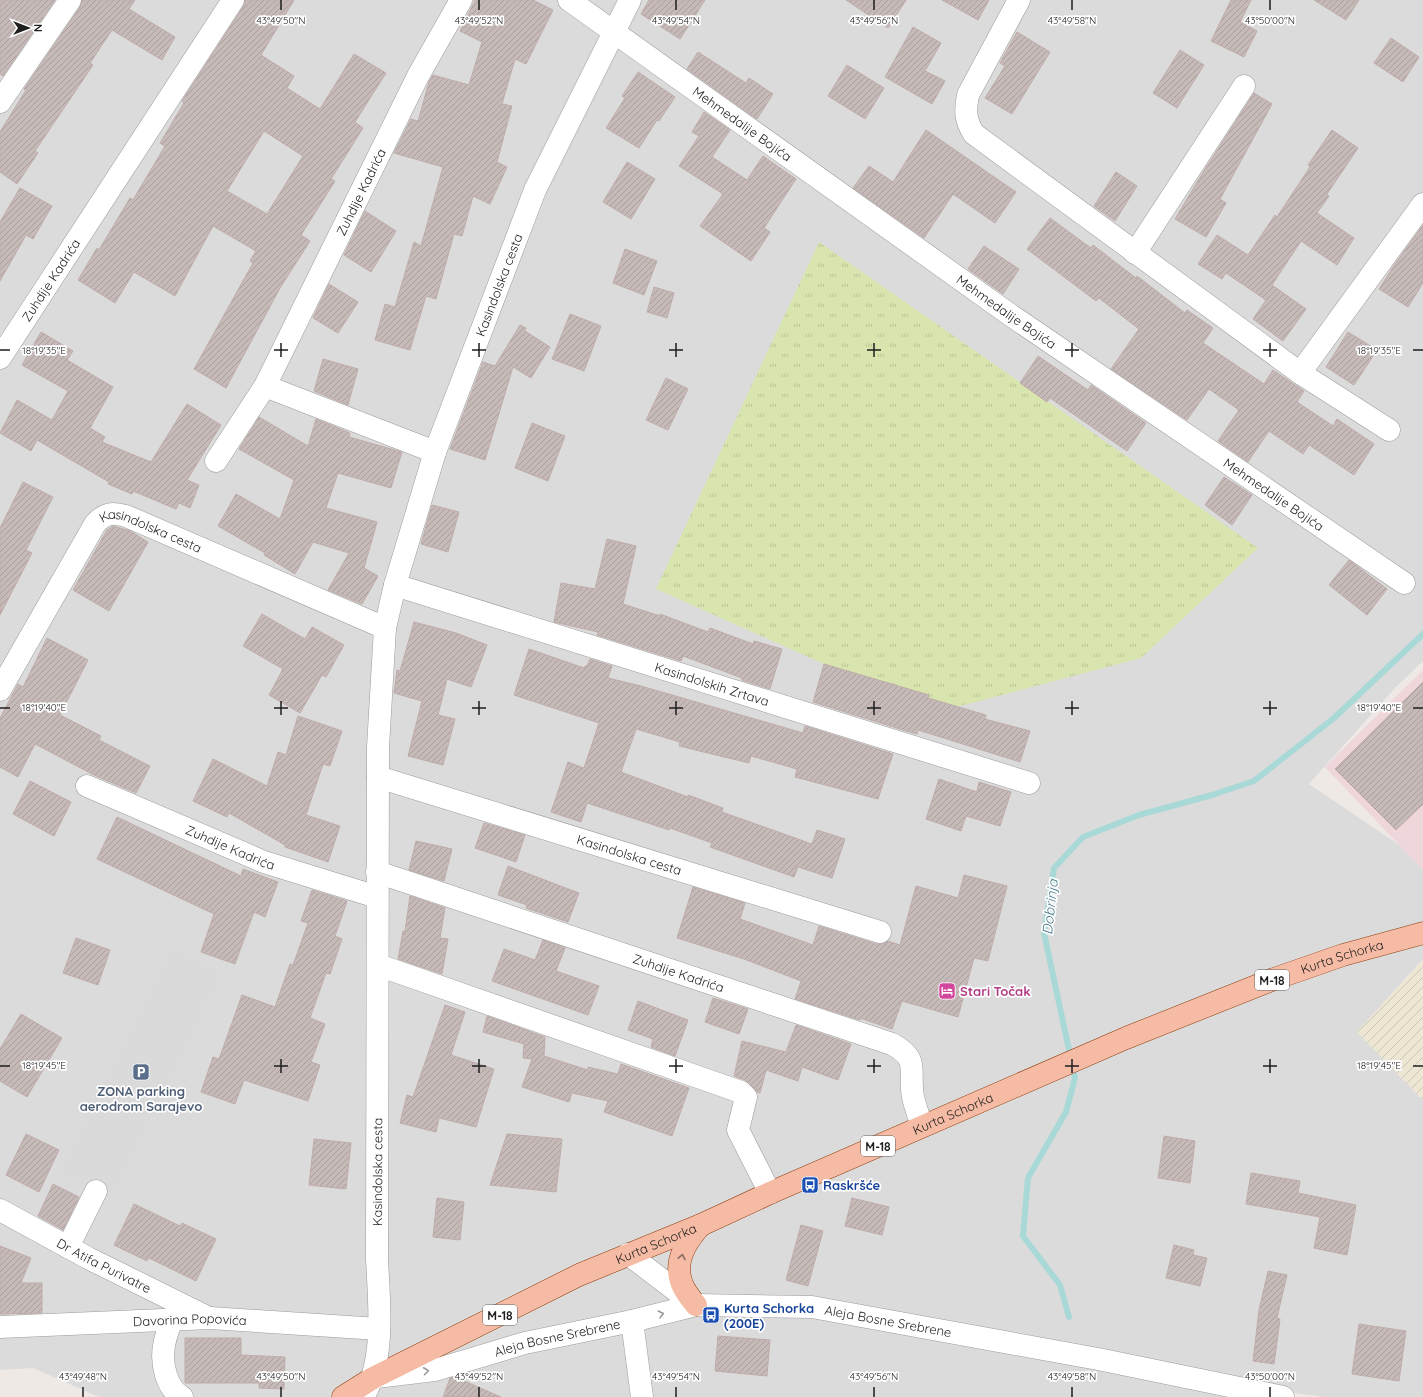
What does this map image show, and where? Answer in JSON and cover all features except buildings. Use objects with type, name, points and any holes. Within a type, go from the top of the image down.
[{"type":"main road","name":"Kurta Schorka","points":[[343,1397],[373,1378],[579,1275],[701,1225],[770,1193],[1055,1068],[1274,979],[1343,955],[1423,933]]},
{"type":"main road","points":[[696,1305],[682,1284],[680,1268],[683,1251],[690,1237],[701,1225]]},
{"type":"street","points":[[0,102],[70,0]]},
{"type":"street","name":"Zuhdije Kadrića","points":[[0,358],[233,0]]},
{"type":"street","name":"Zuhdije Kadrića","points":[[216,461],[266,386],[418,76],[461,0]]},
{"type":"street","points":[[569,0],[614,32]]},
{"type":"street","name":"Kasindolska cesta","points":[[373,1378],[379,1329],[377,1259],[378,747],[385,628],[395,585],[435,452],[535,190],[630,0]]},
{"type":"street","points":[[1019,0],[968,95],[964,112],[968,125],[974,134],[1300,373],[1389,430]]},
{"type":"street","name":"Mehmedalije Bojića","points":[[614,32],[1009,314],[1404,583]]},
{"type":"street","points":[[1135,253],[1244,86]]},
{"type":"street","points":[[1300,373],[1423,204]]},
{"type":"street","points":[[266,386],[435,452]]},
{"type":"street","name":"Kasindolska cesta","points":[[0,690],[95,524],[104,514],[115,513],[126,516],[385,628]]},
{"type":"street","name":"Kasindolskih Zrtava","points":[[395,585],[1029,783]]},
{"type":"street","name":"Kasindolska cesta","points":[[378,777],[880,932]]},
{"type":"street","name":"Zuhdije Kadrića","points":[[87,786],[264,862],[377,897]]},
{"type":"street","name":"Zuhdije Kadrića","points":[[377,872],[892,1044],[903,1050],[911,1061],[913,1097],[922,1126]]},
{"type":"street","points":[[378,965],[741,1092],[746,1097],[746,1102],[738,1130],[770,1193]]},
{"type":"street","points":[[68,1247],[96,1191]]},
{"type":"street","name":"Dr Atifa Purivatre","points":[[0,1210],[68,1247],[210,1318]]},
{"type":"street","points":[[628,1254],[696,1305]]},
{"type":"street","name":"Aleja Bosne Srebrene","points":[[373,1378],[435,1370],[525,1343],[632,1321],[696,1305],[812,1307],[1098,1359],[1283,1397]]},
{"type":"street","name":"Davorina Popovića","points":[[0,1327],[210,1318],[379,1329]]},
{"type":"street","points":[[172,1319],[164,1346],[164,1364],[169,1381],[175,1393],[182,1397]]},
{"type":"street","points":[[632,1321],[642,1397]]},
{"type":"street","points":[[363,1397],[373,1378]]},
{"type":"shaded area","points":[[0,0],[1423,0],[1423,661],[1396,687],[1309,784],[1423,861],[1423,959],[1357,1032],[1423,1100],[1423,1397],[1325,1397],[1247,1387],[1272,1397],[99,1397],[33,1368],[0,1370]]},
{"type":"shaded area","points":[[1423,670],[1423,870],[1325,767]]},
{"type":"shaded area","name":"ZONA parking aerodrom Sarajevo","points":[[171,946],[222,973],[111,1198],[59,1172]]},
{"type":"shaded area","points":[[1423,960],[1423,1100],[1357,1032]]},
{"type":"green space","points":[[819,242],[1258,548],[1141,658],[934,713],[656,589]]},
{"type":"waterway","name":"Dobrinja","points":[[1069,1317],[1060,1285],[1023,1236],[1028,1178],[1066,1112],[1075,1078],[1044,933],[1054,868],[1083,837],[1139,815],[1212,795],[1254,781],[1334,718],[1423,634]]},
{"type":"place","name":"Stari Točak","points":[[947,991]]},
{"type":"place","name":"ZONA parking aerodrom Sarajevo","points":[[141,1072]]},
{"type":"place","name":"Raskršće","points":[[810,1185]]},
{"type":"place","name":"Kurta Schorka (200E)","points":[[711,1315]]}]
